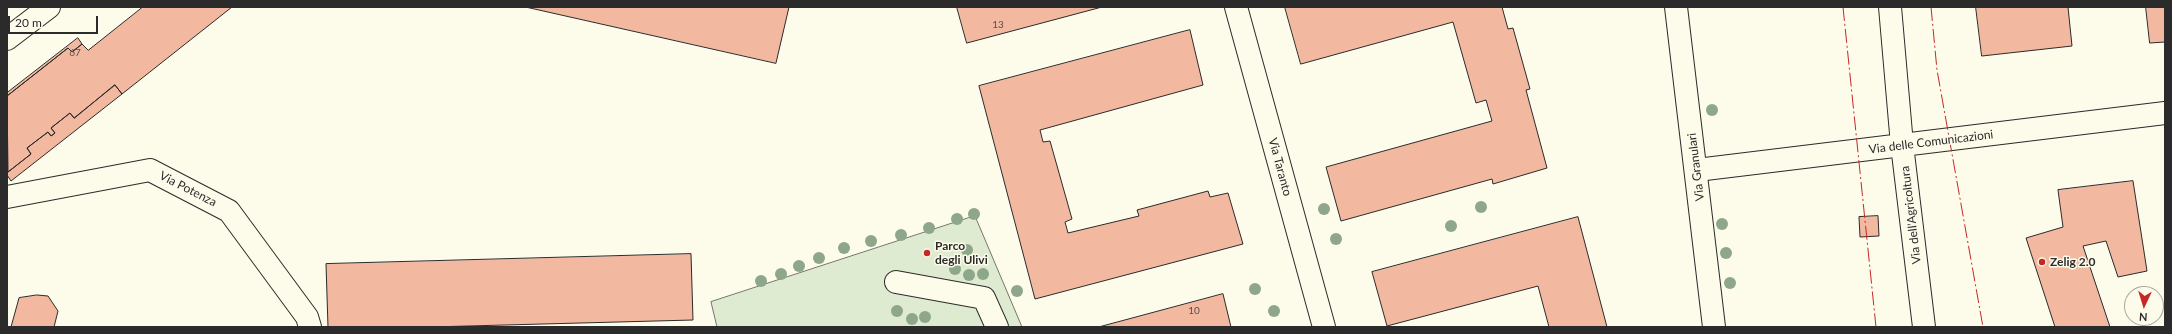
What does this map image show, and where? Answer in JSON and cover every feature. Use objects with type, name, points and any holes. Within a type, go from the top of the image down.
[{"type":"street","points":[[7,39],[49,7]]},
{"type":"street","name":"Via Taranto","points":[[1236,7],[1324,327]]},
{"type":"street","name":"Via Granulari","points":[[1676,7],[1697,170],[1714,327]]},
{"type":"street","name":"Via dell'Agricoltura","points":[[1890,7],[1902,145],[1924,327]]},
{"type":"street","name":"Via delle Comunicazioni","points":[[1697,170],[2165,114]]},
{"type":"street","name":"Via Potenza","points":[[7,196],[150,170],[229,210],[307,317],[310,327]]},
{"type":"street","points":[[896,282],[984,298],[997,327]]},
{"type":"green space","name":"Parco degli Ulivi","points":[[975,216],[1022,327],[717,327],[711,302]]},
{"type":"building","points":[[143,7],[232,7],[122,94],[115,85],[74,118],[70,113],[51,128],[55,133],[51,136],[48,132],[27,148],[31,154],[8,172],[7,96],[68,48],[72,52],[82,44],[88,50]]},
{"type":"building","points":[[526,7],[789,7],[776,63]]},
{"type":"building","points":[[957,7],[1102,7],[967,43]]},
{"type":"building","points":[[1285,7],[1502,7],[1508,29],[1513,28],[1530,89],[1526,90],[1547,168],[1493,184],[1492,179],[1341,221],[1326,167],[1492,121],[1486,100],[1476,103],[1453,22],[1301,64]]},
{"type":"building","points":[[1976,7],[2068,7],[2072,46],[1982,56]]},
{"type":"building","points":[[2146,7],[2165,7],[2165,42],[2150,43]]},
{"type":"building","points":[[1190,30],[1203,85],[1040,130],[1043,142],[1050,141],[1072,219],[1065,222],[1068,233],[1139,216],[1137,210],[1208,191],[1210,197],[1228,193],[1243,244],[1035,299],[979,86]]},
{"type":"building","points":[[78,38],[82,44],[72,52],[68,48],[7,96],[7,93]]},
{"type":"building","points":[[115,85],[122,94],[11,181],[7,175],[7,170],[8,172],[31,154],[27,148],[48,132],[51,136],[55,133],[51,128],[70,113],[74,118]]},
{"type":"building","points":[[2133,181],[2147,271],[2118,277],[2106,241],[2083,246],[2110,327],[2055,327],[2026,238],[2063,227],[2058,190]]},
{"type":"building","points":[[1878,216],[1879,236],[1860,237],[1859,217]]},
{"type":"building","points":[[1578,217],[1607,327],[1549,327],[1538,286],[1387,326],[1372,272]]},
{"type":"building","points":[[691,254],[693,320],[430,327],[328,327],[326,264]]},
{"type":"building","points":[[1223,294],[1231,327],[1099,327]]},
{"type":"building","points":[[37,295],[48,296],[58,311],[54,327],[11,327],[19,298]]},
{"type":"power","points":[[1843,7],[1876,327]]},
{"type":"power","points":[[1931,7],[1937,70],[1983,327]]},
{"type":"place","name":"Parco degli Ulivi","points":[[927,253]]},
{"type":"place","name":"Zelig 2.0","points":[[2042,262]]}]
